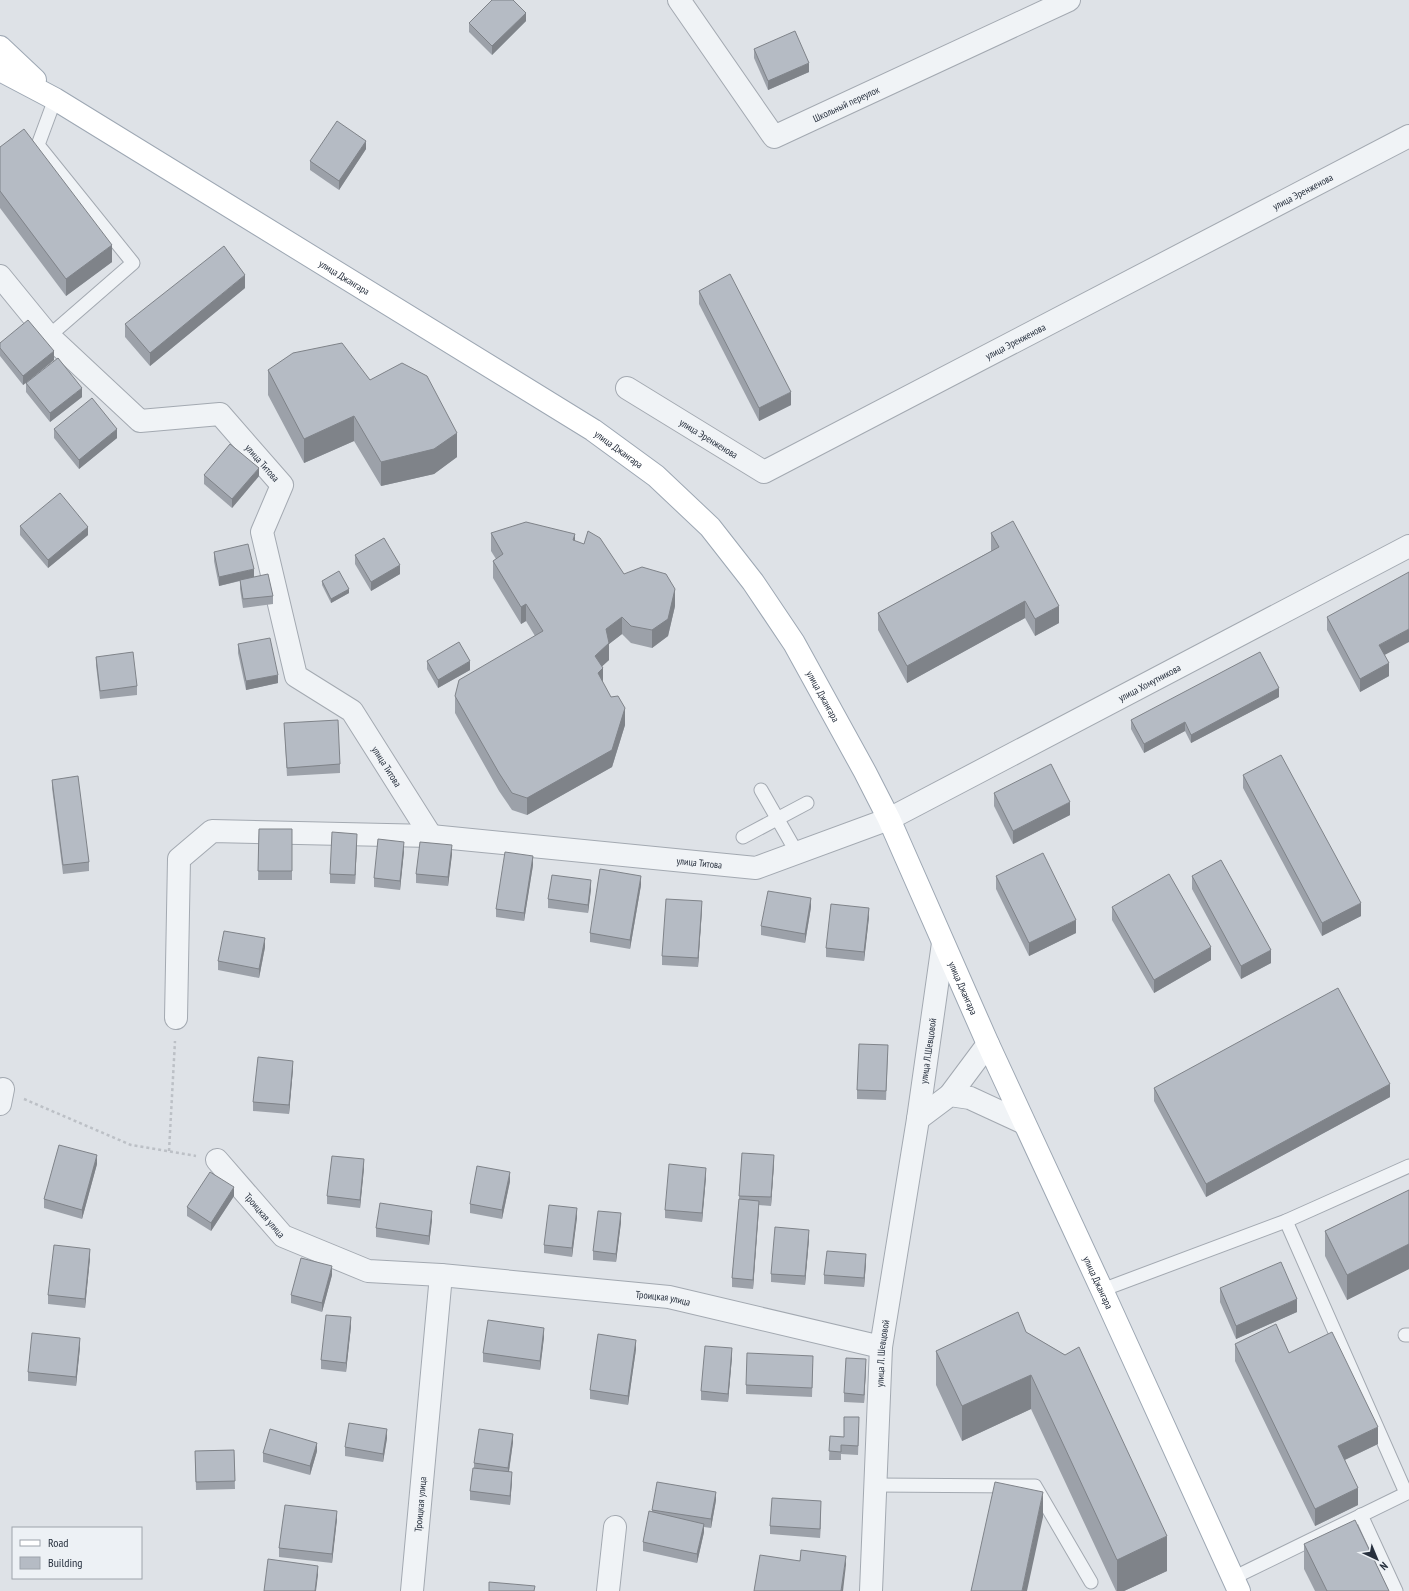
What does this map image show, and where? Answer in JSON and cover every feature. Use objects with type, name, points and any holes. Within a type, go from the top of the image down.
[{"type":"main road","name":"улица Джангара","points":[[0,47],[55,99]]},
{"type":"main road","name":"улица Джангара","points":[[0,70],[55,99],[593,430],[656,476],[710,527],[753,582],[794,643],[865,772],[889,819],[988,1044],[1236,1584]]},
{"type":"street","name":"Школьный переулок","points":[[679,0],[774,137],[1069,0]]},
{"type":"street","name":"улица Эренженова","points":[[627,388],[764,472],[1409,136]]},
{"type":"street","name":"улица Титова","points":[[0,276],[49,336],[140,421],[220,414],[282,485],[262,532],[296,676],[352,711],[431,836]]},
{"type":"street","name":"улица Хомутникова","points":[[889,819],[1409,546]]},
{"type":"street","name":"улица Титова","points":[[176,1018],[179,859],[212,831],[431,836],[756,868],[889,819]]},
{"type":"street","name":"улица Л.Шевцовой","points":[[918,1119],[943,943]]},
{"type":"street","points":[[918,1119],[950,1096],[988,1044]]},
{"type":"street","points":[[950,1096],[970,1098],[1024,1123]]},
{"type":"street","name":"улица Л. Шевцовой","points":[[871,1591],[881,1346],[918,1119]]},
{"type":"street","name":"Троицкая улица","points":[[217,1160],[283,1236],[368,1271],[441,1275],[669,1297],[881,1346]]},
{"type":"street","name":"Троицкая улица","points":[[412,1591],[441,1275]]},
{"type":"street","points":[[608,1591],[615,1527]]},
{"type":"lane","points":[[49,336],[133,263],[38,145],[55,99]]},
{"type":"lane","points":[[761,790],[796,853]]},
{"type":"lane","points":[[743,837],[807,803]]},
{"type":"lane","points":[[1102,1290],[1286,1221],[1409,1166]]},
{"type":"lane","points":[[1236,1584],[1362,1515],[1408,1492],[1286,1221]]},
{"type":"lane","points":[[875,1485],[1035,1486],[1091,1582]]},
{"type":"lane","points":[[1362,1515],[1396,1591]]},
{"type":"path","points":[[170,1152],[176,1018]]},
{"type":"path","points":[[1,1096],[130,1145],[217,1160]]},
{"type":"building","points":[[492,0],[513,0],[526,13],[492,46],[469,23]]},
{"type":"building","points":[[795,31],[809,63],[768,81],[754,49]]},
{"type":"building","points":[[337,121],[366,141],[339,181],[310,161]]},
{"type":"building","points":[[24,129],[112,245],[66,279],[0,191],[0,147]]},
{"type":"building","points":[[224,246],[245,275],[150,353],[125,324]]},
{"type":"building","points":[[730,274],[791,392],[759,408],[699,291]]},
{"type":"building","points":[[28,320],[54,351],[23,376],[0,348],[0,343]]},
{"type":"building","points":[[342,343],[370,380],[402,363],[427,376],[457,433],[434,449],[381,462],[354,416],[304,439],[268,370],[293,353]]},
{"type":"building","points":[[58,358],[82,388],[50,413],[26,383]]},
{"type":"building","points":[[92,398],[117,429],[79,460],[54,429]]},
{"type":"building","points":[[230,444],[259,468],[232,499],[204,475]]},
{"type":"building","points":[[60,493],[88,527],[48,560],[20,526]]},
{"type":"building","points":[[1013,521],[1059,606],[1035,619],[1025,601],[907,666],[878,613],[999,547],[991,533]]},
{"type":"building","points":[[526,522],[575,534],[573,540],[584,544],[588,531],[600,538],[624,574],[642,567],[666,574],[675,589],[668,619],[652,630],[631,626],[622,617],[606,629],[609,643],[595,656],[603,668],[598,673],[611,697],[618,696],[625,708],[612,750],[527,798],[512,793],[455,696],[459,680],[543,631],[526,604],[521,607],[493,561],[503,554],[491,533]]},
{"type":"building","points":[[384,538],[400,565],[371,582],[355,555]]},
{"type":"building","points":[[248,544],[254,569],[219,577],[214,552]]},
{"type":"building","points":[[339,571],[349,589],[331,599],[322,581]]},
{"type":"building","points":[[1409,572],[1409,629],[1379,645],[1389,663],[1360,679],[1327,617]]},
{"type":"building","points":[[268,574],[273,596],[243,599],[240,580]]},
{"type":"building","points":[[270,638],[278,675],[246,681],[238,644]]},
{"type":"building","points":[[459,642],[470,661],[438,680],[427,661]]},
{"type":"building","points":[[133,652],[137,686],[100,691],[96,657]]},
{"type":"building","points":[[1260,652],[1279,688],[1191,735],[1185,722],[1144,744],[1131,720]]},
{"type":"building","points":[[338,720],[340,764],[287,768],[284,723]]},
{"type":"building","points":[[1281,755],[1361,903],[1322,923],[1243,775]]},
{"type":"building","points":[[1051,764],[1070,802],[1013,831],[994,793]]},
{"type":"building","points":[[78,776],[89,862],[63,865],[52,780]]},
{"type":"building","points":[[259,829],[292,829],[292,871],[258,871]]},
{"type":"building","points":[[332,832],[357,834],[355,875],[330,874]]},
{"type":"building","points":[[378,839],[404,842],[400,881],[374,878]]},
{"type":"building","points":[[420,842],[452,845],[448,877],[416,874]]},
{"type":"building","points":[[505,852],[533,856],[524,913],[496,909]]},
{"type":"building","points":[[1043,853],[1076,920],[1029,943],[996,876]]},
{"type":"building","points":[[1221,860],[1271,950],[1241,966],[1192,876]]},
{"type":"building","points":[[600,869],[641,876],[630,940],[590,933]]},
{"type":"building","points":[[1169,874],[1211,947],[1154,980],[1112,907]]},
{"type":"building","points":[[552,875],[591,880],[588,905],[548,899]]},
{"type":"building","points":[[768,891],[811,898],[805,934],[761,926]]},
{"type":"building","points":[[666,899],[702,901],[698,958],[662,956]]},
{"type":"building","points":[[831,904],[869,908],[864,952],[826,948]]},
{"type":"building","points":[[224,931],[265,938],[259,969],[218,961]]},
{"type":"building","points":[[1338,988],[1390,1084],[1206,1184],[1154,1088]]},
{"type":"building","points":[[859,1044],[888,1045],[886,1091],[857,1090]]},
{"type":"building","points":[[258,1057],[293,1061],[289,1105],[253,1102]]},
{"type":"building","points":[[59,1145],[97,1155],[82,1210],[44,1199]]},
{"type":"building","points":[[742,1153],[774,1155],[771,1197],[739,1196]]},
{"type":"building","points":[[332,1156],[364,1159],[360,1200],[327,1196]]},
{"type":"building","points":[[669,1164],[706,1168],[702,1213],[665,1210]]},
{"type":"building","points":[[477,1166],[510,1172],[502,1210],[470,1204]]},
{"type":"building","points":[[210,1172],[234,1187],[211,1223],[187,1207]]},
{"type":"building","points":[[1409,1190],[1409,1244],[1347,1275],[1325,1231]]},
{"type":"building","points":[[739,1199],[759,1201],[753,1280],[732,1278]]},
{"type":"building","points":[[380,1203],[432,1211],[429,1236],[376,1228]]},
{"type":"building","points":[[549,1205],[577,1208],[572,1248],[544,1245]]},
{"type":"building","points":[[598,1211],[621,1213],[616,1254],[593,1251]]},
{"type":"building","points":[[775,1227],[809,1230],[805,1276],[771,1274]]},
{"type":"building","points":[[54,1245],[90,1249],[85,1299],[48,1295]]},
{"type":"building","points":[[827,1251],[866,1254],[864,1278],[824,1275]]},
{"type":"building","points":[[301,1258],[332,1266],[322,1303],[291,1295]]},
{"type":"building","points":[[1281,1262],[1297,1299],[1236,1326],[1220,1288]]},
{"type":"building","points":[[1018,1312],[1026,1332],[1065,1355],[1079,1347],[1167,1536],[1117,1560],[1031,1375],[962,1406],[936,1351]]},
{"type":"building","points":[[326,1315],[351,1317],[346,1363],[321,1360]]},
{"type":"building","points":[[488,1320],[544,1328],[540,1361],[483,1353]]},
{"type":"building","points":[[1276,1324],[1289,1353],[1332,1332],[1378,1427],[1338,1446],[1358,1488],[1315,1509],[1235,1344]]},
{"type":"building","points":[[32,1333],[80,1338],[76,1377],[28,1372]]},
{"type":"building","points":[[598,1334],[636,1340],[628,1396],[590,1390]]},
{"type":"building","points":[[705,1346],[732,1348],[728,1394],[701,1391]]},
{"type":"building","points":[[747,1353],[813,1356],[812,1388],[746,1385]]},
{"type":"building","points":[[846,1358],[866,1359],[864,1395],[844,1393]]},
{"type":"building","points":[[844,1417],[859,1417],[858,1446],[841,1445],[841,1452],[829,1451],[830,1436],[844,1437]]},
{"type":"building","points":[[349,1423],[387,1429],[383,1454],[345,1447]]},
{"type":"building","points":[[270,1429],[317,1443],[310,1466],[263,1453]]},
{"type":"building","points":[[479,1429],[513,1434],[508,1468],[474,1463]]},
{"type":"building","points":[[234,1450],[235,1481],[196,1482],[195,1451]]},
{"type":"building","points":[[473,1468],[512,1472],[510,1496],[470,1491]]},
{"type":"building","points":[[657,1482],[716,1492],[711,1519],[652,1510]]},
{"type":"building","points":[[995,1482],[1043,1492],[1022,1591],[971,1591]]},
{"type":"building","points":[[772,1498],[821,1501],[820,1529],[770,1526]]},
{"type":"building","points":[[285,1505],[337,1511],[332,1554],[279,1548]]},
{"type":"building","points":[[649,1511],[704,1524],[697,1554],[643,1542]]},
{"type":"building","points":[[1355,1520],[1389,1591],[1327,1591],[1304,1544]]},
{"type":"building","points":[[801,1550],[846,1556],[841,1591],[754,1591],[760,1555],[800,1561]]},
{"type":"building","points":[[268,1559],[318,1566],[315,1591],[264,1591]]},
{"type":"building","points":[[489,1582],[535,1586],[534,1591],[489,1591]]}]
